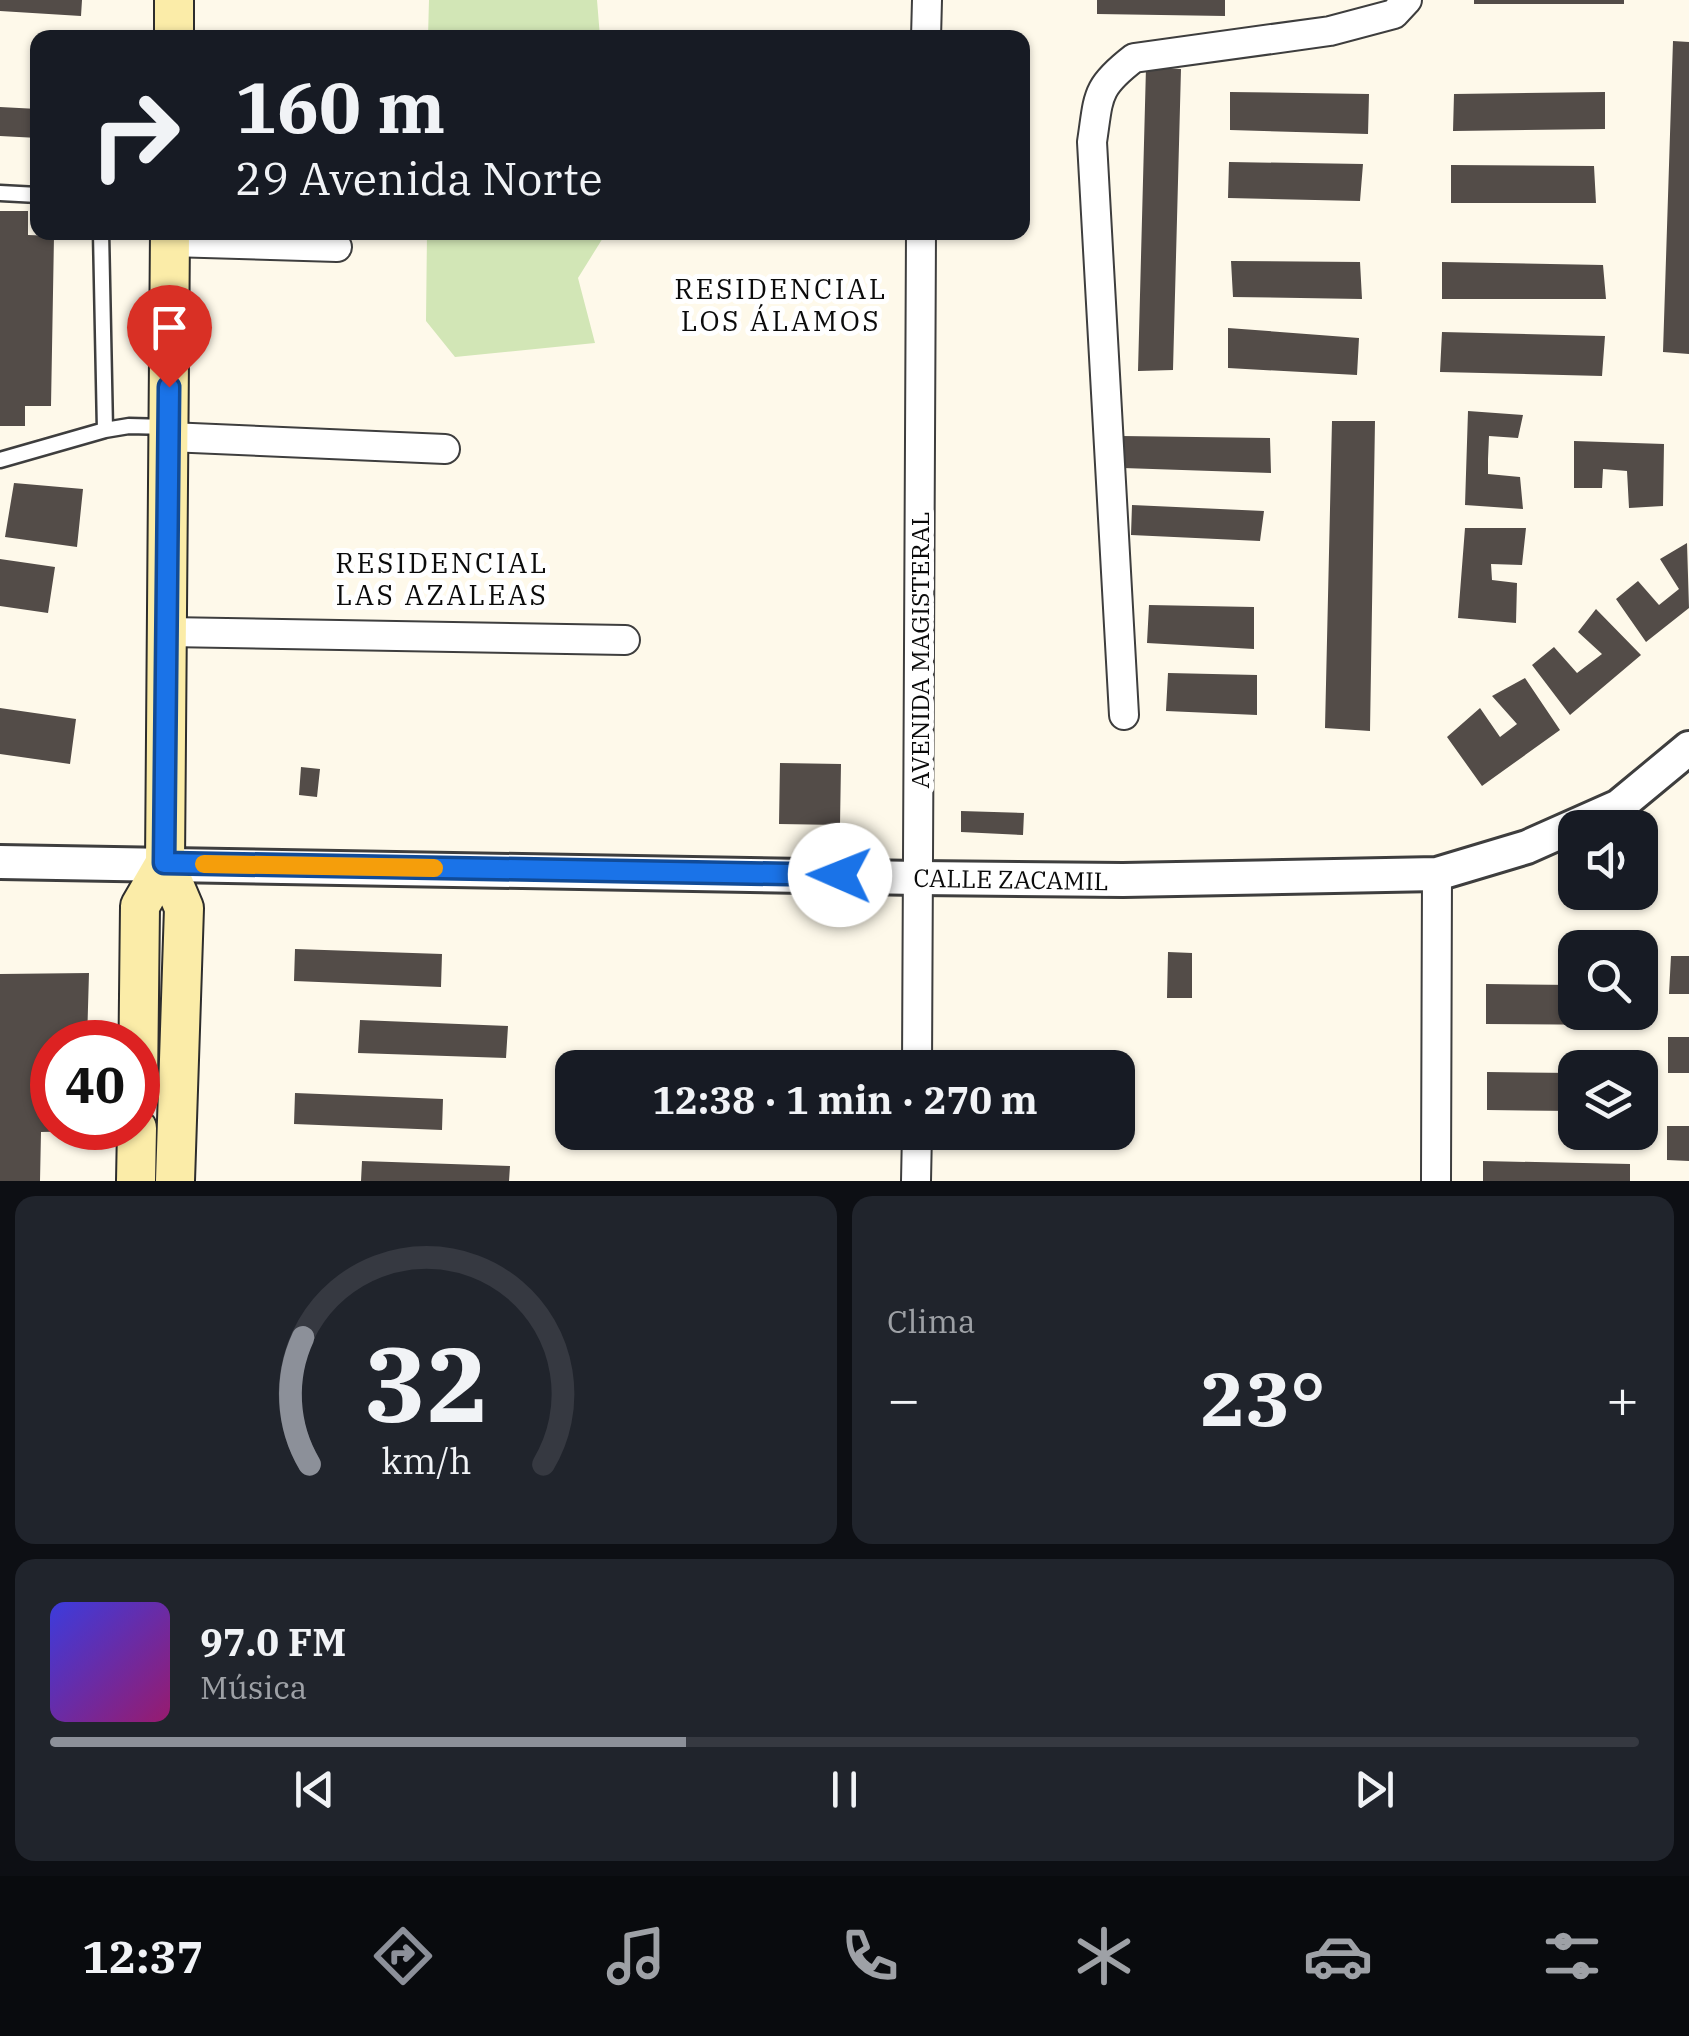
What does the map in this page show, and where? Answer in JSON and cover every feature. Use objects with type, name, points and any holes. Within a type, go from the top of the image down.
[{"type":"main road","points":[[174,0],[174,30]]},
{"type":"main road","points":[[170,240],[164,863],[184,908],[176,1181]]},
{"type":"main road","points":[[139,1020],[140,906],[164,863]]},
{"type":"main road","points":[[136,1181],[137,1150]]},
{"type":"street","points":[[926,30],[927,0]]},
{"type":"street","points":[[1124,714],[1092,142],[1098,100],[1108,78],[1134,58],[1330,30],[1394,14],[1407,0]]},
{"type":"street","points":[[220,240],[337,247]]},
{"type":"street","name":"AVENIDA MAGISTERAL","points":[[917,1050],[920,240]]},
{"type":"street","points":[[169,432],[445,449]]},
{"type":"street","points":[[168,632],[625,640]]},
{"type":"street","name":"CALLE ZACAMIL","points":[[0,862],[1123,880],[1437,874],[1527,847],[1618,806],[1689,748]]},
{"type":"street","points":[[1436,1181],[1437,874]]},
{"type":"street","points":[[916,1181],[917,1150]]},
{"type":"lane","points":[[0,192],[30,194]]},
{"type":"lane","points":[[102,240],[105,430]]},
{"type":"lane","points":[[0,460],[105,430],[130,426],[169,432]]},
{"type":"green space","points":[[429,0],[597,0],[599,30],[428,30]]},
{"type":"green space","points":[[427,240],[602,240],[578,278],[595,343],[455,357],[426,321]]},
{"type":"building","points":[[0,0],[82,0],[81,16],[0,11]]},
{"type":"building","points":[[1097,0],[1225,0],[1225,16],[1097,14]]},
{"type":"building","points":[[1474,0],[1624,0],[1624,4],[1474,4]]},
{"type":"building","points":[[1673,41],[1689,42],[1689,354],[1663,352]]},
{"type":"building","points":[[1146,67],[1181,69],[1173,370],[1138,371]]},
{"type":"building","points":[[1230,92],[1369,94],[1368,134],[1230,130]]},
{"type":"building","points":[[1605,92],[1605,129],[1453,131],[1454,94]]},
{"type":"building","points":[[0,107],[30,109],[30,138],[0,136]]},
{"type":"building","points":[[1229,162],[1363,164],[1360,201],[1228,198]]},
{"type":"building","points":[[1451,165],[1594,166],[1596,203],[1451,203]]},
{"type":"building","points":[[0,211],[28,211],[30,240],[54,240],[51,406],[25,406],[25,426],[0,426]]},
{"type":"building","points":[[1231,261],[1360,262],[1362,299],[1233,297]]},
{"type":"building","points":[[1442,262],[1603,265],[1606,299],[1442,299]]},
{"type":"building","points":[[1228,328],[1359,338],[1357,375],[1228,368]]},
{"type":"building","points":[[1442,332],[1605,336],[1602,376],[1440,372]]},
{"type":"building","points":[[1468,411],[1523,415],[1518,438],[1489,436],[1488,474],[1520,477],[1523,509],[1465,505]]},
{"type":"building","points":[[1332,421],[1375,421],[1370,731],[1325,728]]},
{"type":"building","points":[[1122,436],[1270,438],[1271,473],[1123,468]]},
{"type":"building","points":[[1574,441],[1664,444],[1663,506],[1629,508],[1627,471],[1603,469],[1602,488],[1574,488]]},
{"type":"building","points":[[14,483],[83,489],[77,547],[5,537]]},
{"type":"building","points":[[1132,505],[1264,511],[1260,541],[1131,535]]},
{"type":"building","points":[[1465,528],[1526,528],[1522,565],[1491,564],[1492,580],[1517,583],[1516,623],[1458,618]]},
{"type":"building","points":[[1687,543],[1689,608],[1646,642],[1616,599],[1638,581],[1659,605],[1679,589],[1660,559]]},
{"type":"building","points":[[0,559],[55,567],[48,613],[0,606]]},
{"type":"building","points":[[1149,605],[1254,607],[1254,649],[1147,643]]},
{"type":"building","points":[[1596,609],[1641,655],[1570,715],[1532,665],[1554,647],[1577,673],[1602,654],[1578,632]]},
{"type":"building","points":[[1168,673],[1257,675],[1257,715],[1166,711]]},
{"type":"building","points":[[1525,678],[1560,730],[1482,786],[1447,737],[1480,708],[1500,737],[1517,724],[1492,696]]},
{"type":"building","points":[[0,708],[76,719],[70,764],[0,754]]},
{"type":"building","points":[[780,763],[841,764],[840,825],[779,824]]},
{"type":"building","points":[[301,767],[320,769],[317,797],[299,795]]},
{"type":"building","points":[[961,811],[1024,813],[1023,835],[961,832]]},
{"type":"building","points":[[295,949],[442,954],[441,987],[294,981]]},
{"type":"building","points":[[1168,952],[1192,953],[1192,998],[1167,998]]},
{"type":"building","points":[[1671,956],[1689,956],[1689,994],[1669,994]]},
{"type":"building","points":[[89,973],[88,1020],[30,1020],[30,1150],[41,1150],[40,1181],[0,1181],[0,974]]},
{"type":"building","points":[[1486,984],[1558,985],[1558,1025],[1486,1024]]},
{"type":"building","points":[[360,1020],[508,1026],[506,1058],[358,1053]]},
{"type":"building","points":[[1668,1037],[1689,1037],[1689,1073],[1668,1073]]},
{"type":"building","points":[[1487,1072],[1558,1073],[1558,1111],[1487,1110]]},
{"type":"building","points":[[295,1093],[443,1099],[442,1130],[294,1124]]},
{"type":"building","points":[[1667,1126],[1689,1126],[1689,1161],[1667,1160]]},
{"type":"building","points":[[362,1161],[510,1166],[509,1181],[361,1181]]},
{"type":"building","points":[[1483,1161],[1630,1164],[1630,1181],[1483,1181]]},
{"type":"slow traffic","points":[[204,864],[434,868]]},
{"type":"district","name":"RESIDENCIAL LOS ÁLAMOS","points":[[781,304]]},
{"type":"district","name":"RESIDENCIAL LAS AZALEAS","points":[[442,578]]},
{"type":"route","points":[[169,387],[164,863],[840,875]]}]
